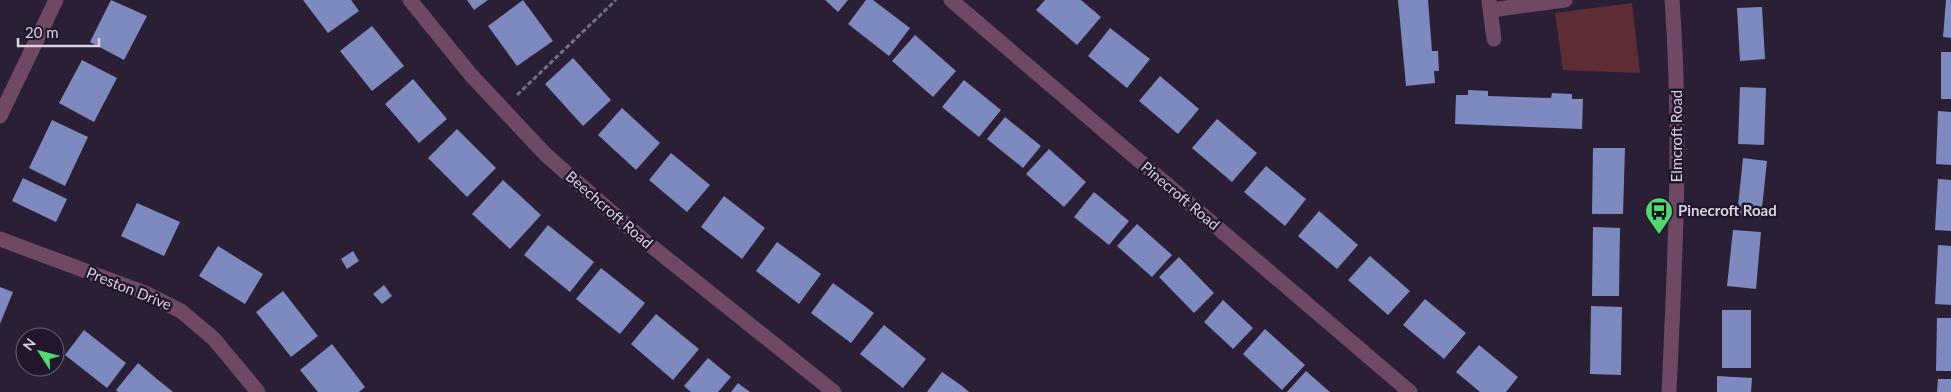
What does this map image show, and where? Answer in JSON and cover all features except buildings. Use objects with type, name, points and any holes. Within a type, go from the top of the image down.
[{"type":"street","points":[[0,116],[56,0]]},
{"type":"street","name":"Beechcroft Road","points":[[410,0],[471,76],[546,155],[640,237],[834,392]]},
{"type":"street","name":"Pinecroft Road","points":[[951,0],[1410,392]]},
{"type":"street","points":[[1494,39],[1490,5],[1565,0]]},
{"type":"street","name":"Elmcroft Road","points":[[1669,392],[1678,141],[1677,64],[1672,0]]},
{"type":"street","name":"Preston Drive","points":[[0,239],[145,293],[182,311],[214,339],[258,392]]},
{"type":"path","points":[[502,110],[616,0]]},
{"type":"shaded area","points":[[1632,3],[1640,73],[1563,70],[1555,13]]},
{"type":"place","name":"Pinecroft Road","points":[[1659,235]]}]
